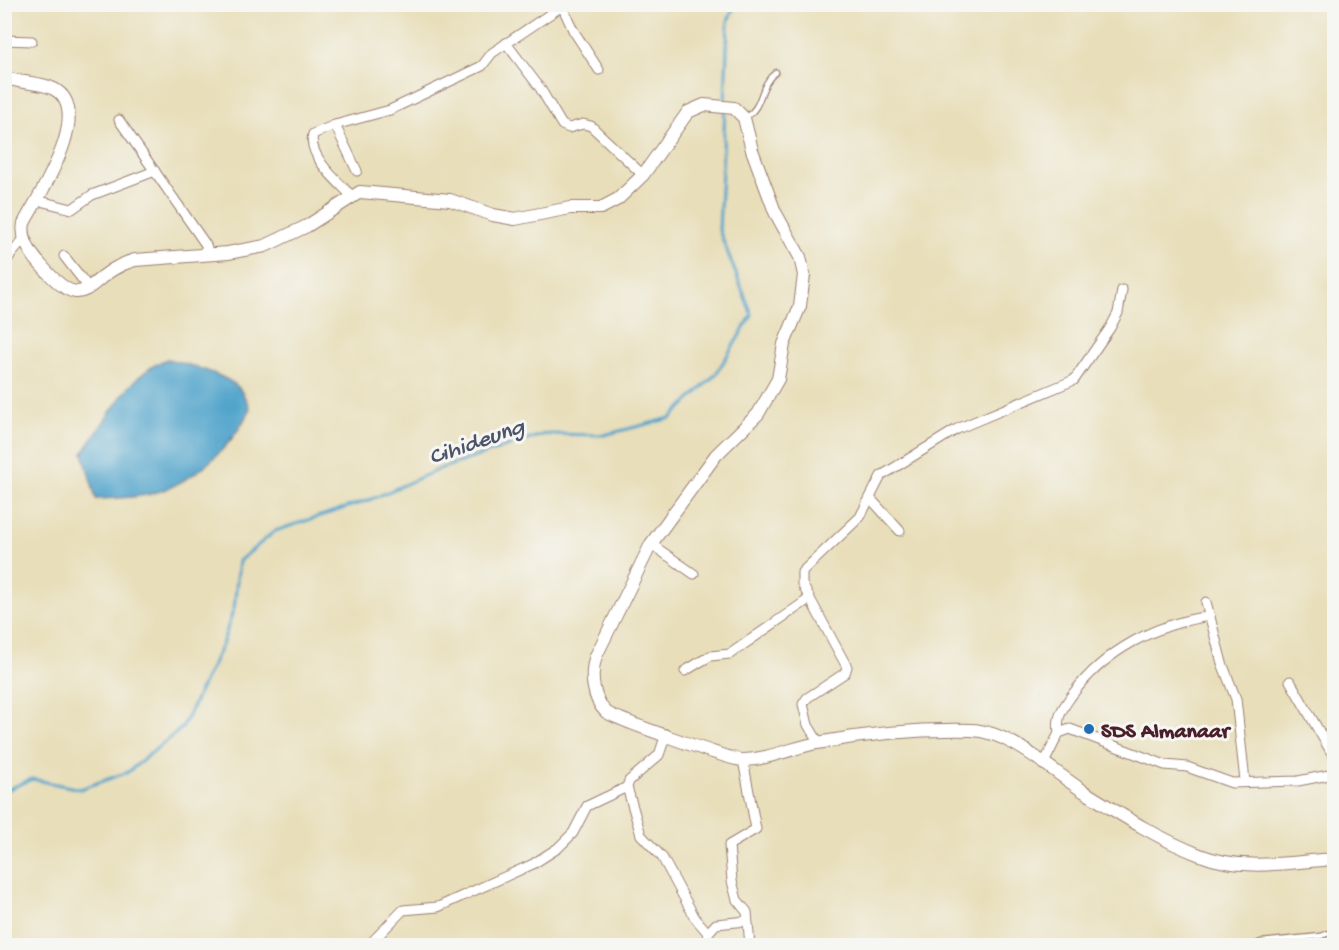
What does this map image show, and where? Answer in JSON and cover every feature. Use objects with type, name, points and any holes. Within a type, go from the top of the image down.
[{"type":"main road","points":[[4,76],[16,82],[42,84],[56,90],[68,109],[68,131],[24,223],[24,239],[31,253],[64,290],[78,293],[89,288],[122,264],[168,256],[200,256],[266,246],[307,226],[352,196],[365,192],[441,199],[515,219],[570,208],[601,208],[618,198],[643,175],[688,112],[699,106],[709,105],[734,108],[744,118],[752,150],[775,212],[800,257],[804,275],[800,306],[784,344],[778,379],[758,414],[716,455],[651,544],[596,657],[592,675],[594,687],[605,711],[618,719],[666,734],[727,759],[743,760],[819,743],[939,729],[985,730],[1014,743],[1043,765],[1132,821],[1200,855],[1243,865],[1335,859]]},
{"type":"street","points":[[352,196],[326,169],[312,141],[313,134],[335,124],[390,110],[482,66],[492,53],[564,5],[573,30],[599,70]]},
{"type":"street","points":[[4,40],[32,40]]},
{"type":"street","points":[[506,43],[540,88],[562,125],[569,128],[584,124],[591,126],[643,175]]},
{"type":"street","points":[[119,120],[207,246],[200,256]]},
{"type":"street","points":[[335,124],[357,171]]},
{"type":"street","points":[[36,200],[72,209],[92,195],[155,171]]},
{"type":"street","points":[[4,263],[24,239]]},
{"type":"street","points":[[64,256],[89,288]]},
{"type":"street","points":[[819,743],[808,725],[803,704],[845,673],[847,667],[801,584],[801,575],[860,517],[881,476],[957,429],[1074,380],[1118,313],[1122,290]]},
{"type":"street","points":[[870,498],[900,531]]},
{"type":"street","points":[[651,544],[694,574]]},
{"type":"street","points":[[685,671],[710,656],[730,654],[809,599]]},
{"type":"street","points":[[1206,602],[1222,663],[1236,699],[1245,781]]},
{"type":"street","points":[[1043,765],[1059,733],[1057,722],[1059,713],[1085,678],[1109,656],[1172,624],[1210,616]]},
{"type":"street","points":[[1290,681],[1335,757]]},
{"type":"street","points":[[1059,733],[1076,730],[1165,765],[1187,767],[1232,783],[1245,781],[1298,782],[1335,774]]},
{"type":"street","points":[[666,734],[659,755],[629,781],[627,787],[642,838],[662,857],[694,918],[708,933]]},
{"type":"street","points":[[743,760],[756,829],[729,845],[729,860],[737,900],[746,910],[750,945]]},
{"type":"street","points":[[368,945],[403,910],[438,907],[533,864],[558,848],[573,833],[587,806],[627,787]]},
{"type":"street","points":[[705,945],[708,933],[718,924],[747,921]]},
{"type":"lane","points":[[744,118],[751,114],[759,102],[763,85],[776,72]]},
{"type":"lane","points":[[1252,945],[1335,932]]},
{"type":"water","points":[[167,359],[205,370],[232,382],[240,389],[250,408],[243,422],[210,462],[167,489],[131,497],[96,499],[83,453],[130,386],[153,366]]},
{"type":"waterway","name":"Cihideung","points":[[725,103],[728,21],[735,4]]},
{"type":"waterway","name":"Cihideung","points":[[4,791],[32,779],[80,789],[128,772],[182,728],[222,645],[234,608],[239,561],[275,531],[372,499],[442,468],[545,434],[604,435],[671,418],[716,374],[752,315],[719,230],[725,110]]},
{"type":"place","name":"SDS Almanaar","points":[[1089,729]]}]
